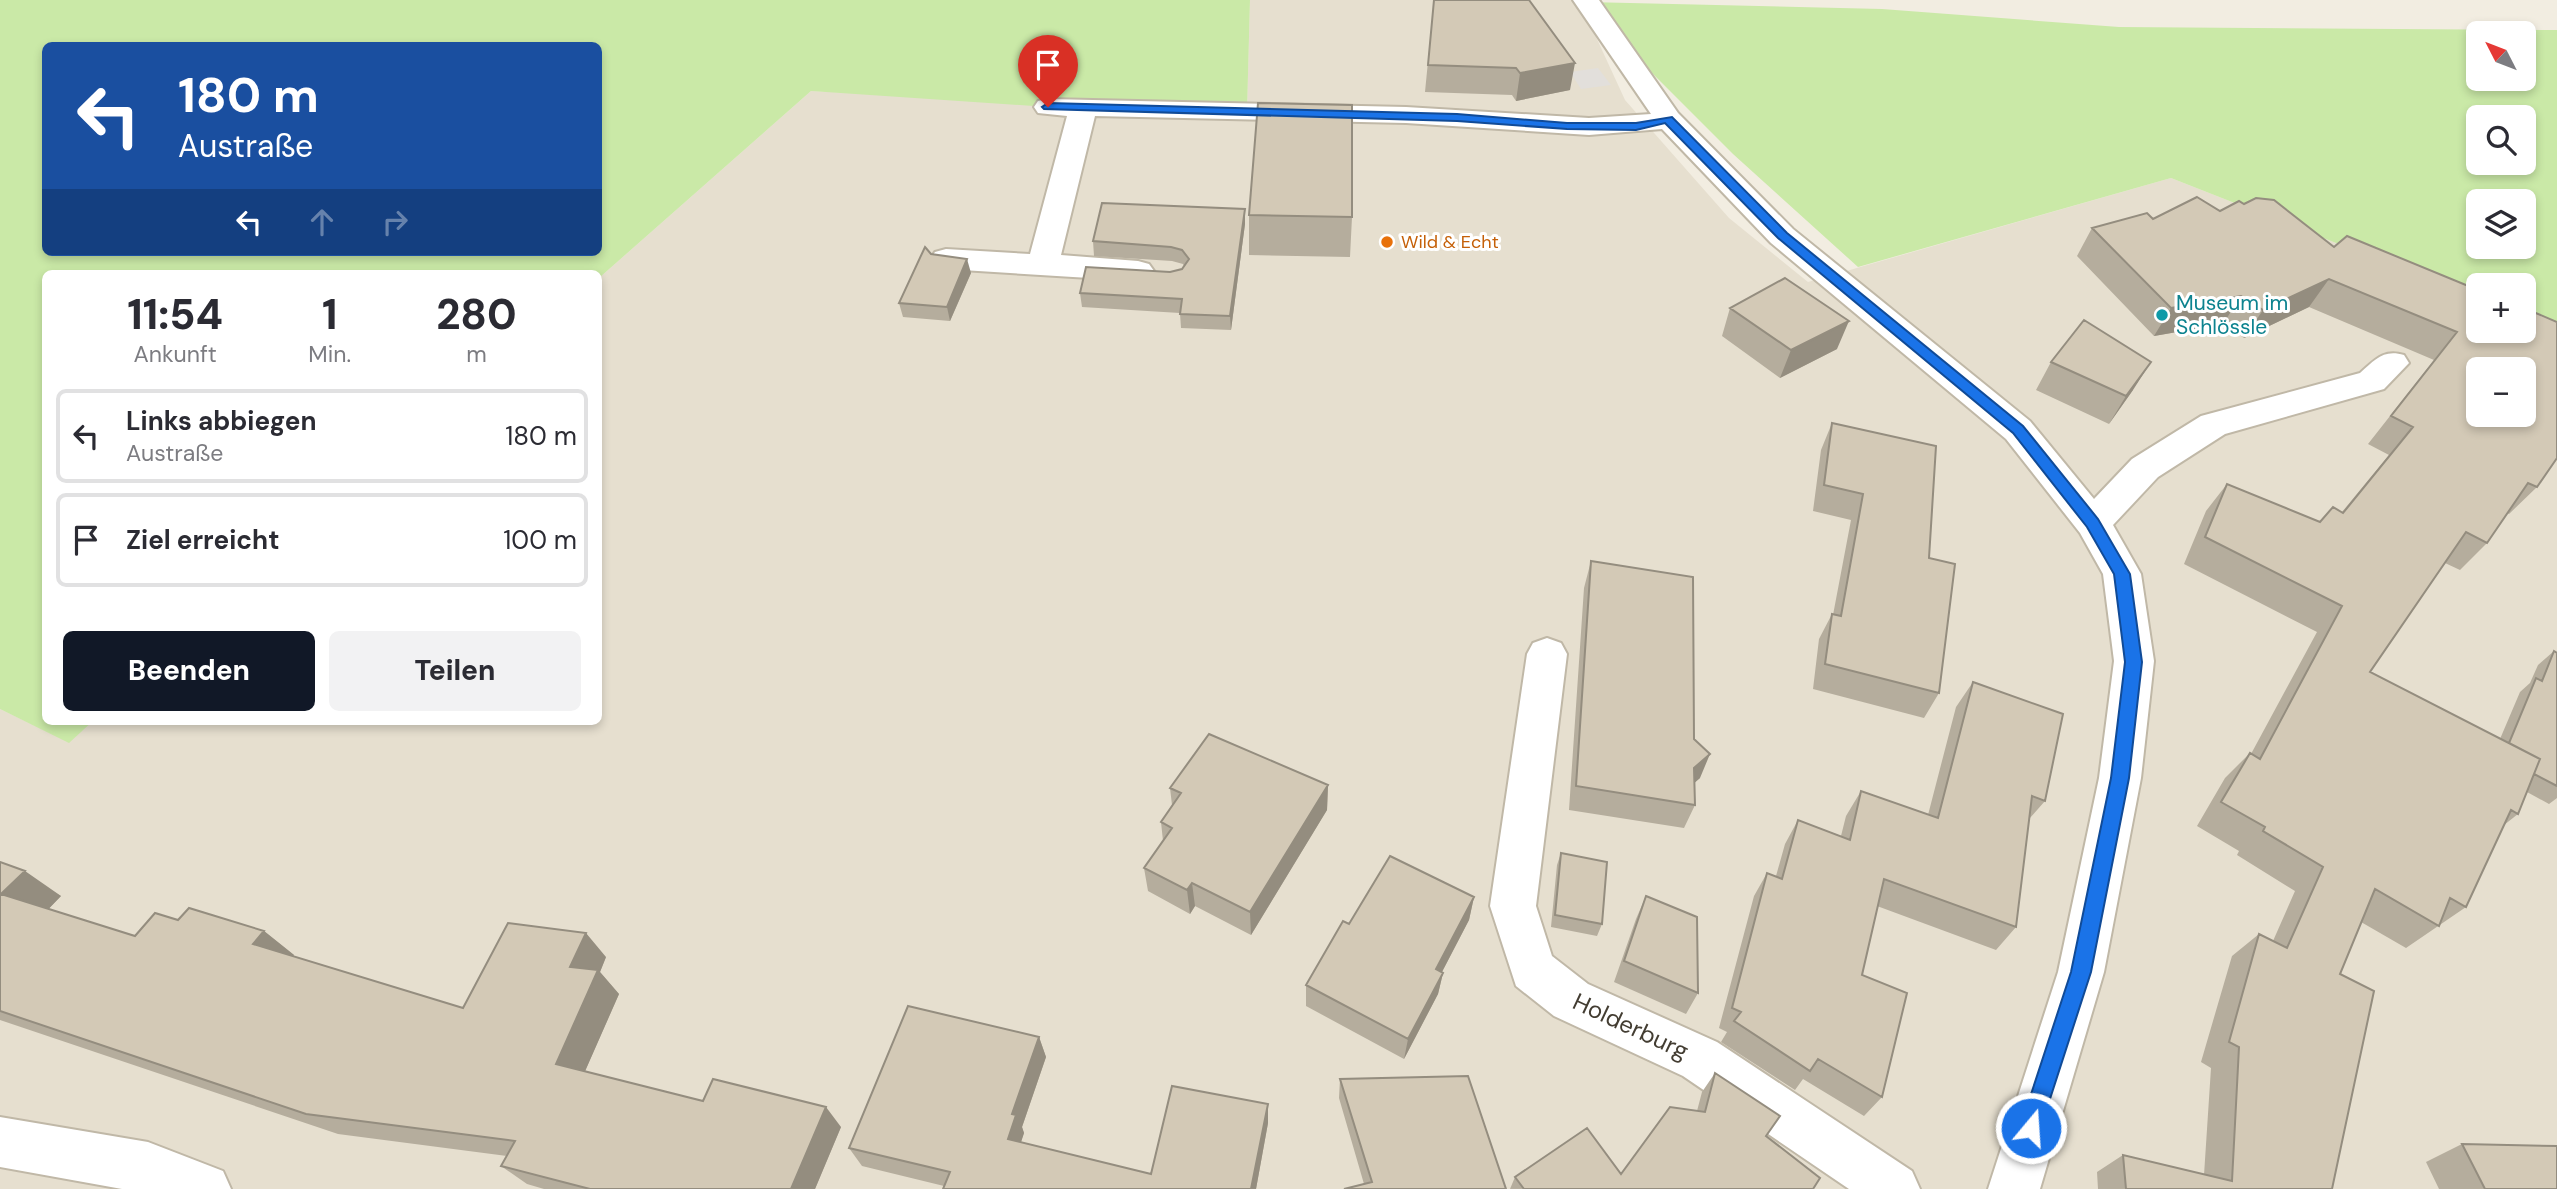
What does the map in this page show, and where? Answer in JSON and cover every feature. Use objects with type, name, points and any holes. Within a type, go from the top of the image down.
[{"type":"street","points":[[1586,0],[1668,119],[1782,236],[2018,430],[2093,523],[2122,574],[2134,662],[2123,752],[2081,972],[2014,1189]]},
{"type":"street","points":[[1048,107],[1457,117],[1567,126],[1636,127],[1668,119]]},
{"type":"street","points":[[1043,264],[1083,108]]},
{"type":"street","points":[[946,259],[1171,274]]},
{"type":"street","points":[[2093,523],[2145,468],[2213,425],[2372,381],[2392,363]]},
{"type":"street","name":"Holderburg","points":[[1547,654],[1513,906],[1533,970],[1571,1000],[1700,1059],[1894,1189]]},
{"type":"street","points":[[0,1142],[148,1168],[205,1189]]},
{"type":"shaded area","points":[[1250,0],[1579,0],[1625,100],[1729,218],[1808,282],[2171,178],[2466,294],[2466,343],[2536,343],[2536,330],[2557,330],[2557,1189],[0,1189],[0,709],[69,742],[88,725],[602,725],[602,275],[811,91],[1247,111]]},
{"type":"shaded area","points":[[1598,68],[1611,85],[1581,89],[1570,72]]},
{"type":"green space","points":[[0,0],[1250,0],[1247,112],[1048,107],[811,91],[602,275],[602,270],[42,270],[42,725],[89,725],[69,743],[0,709]]},
{"type":"green space","points":[[1587,2],[1882,9],[2119,27],[2466,29],[2466,91],[2536,91],[2536,30],[2557,30],[2557,330],[2536,321],[2536,273],[2466,273],[2466,294],[2171,178],[1858,267],[1733,154],[1602,23]]},
{"type":"building","points":[[1434,0],[1529,0],[1575,63],[1520,73],[1516,68],[1428,65]]},
{"type":"building","points":[[1258,103],[1352,105],[1352,217],[1249,215]]},
{"type":"building","points":[[2197,197],[2220,211],[2239,201],[2244,204],[2256,198],[2274,200],[2334,247],[2347,236],[2466,285],[2466,343],[2536,343],[2536,313],[2557,322],[2557,458],[2537,487],[2528,483],[2487,543],[2466,532],[2370,672],[2540,759],[2518,814],[2511,810],[2466,907],[2450,898],[2439,926],[2375,889],[2340,974],[2374,991],[2332,1189],[2126,1189],[2123,1155],[2232,1181],[2239,1047],[2229,1042],[2259,934],[2287,948],[2323,867],[2263,831],[2265,827],[2221,802],[2250,753],[2260,759],[2342,606],[2205,537],[2227,484],[2320,522],[2333,507],[2343,513],[2413,427],[2391,416],[2457,332],[2329,279],[2263,310],[2241,296],[2171,308],[2092,228],[2147,213],[2153,219]]},
{"type":"building","points":[[1102,203],[1245,209],[1230,316],[1180,314],[1182,299],[1080,293],[1086,267],[1170,272],[1182,269],[1189,259],[1182,250],[1171,247],[1093,241]]},
{"type":"building","points":[[925,247],[931,254],[967,259],[947,307],[899,303]]},
{"type":"building","points":[[1785,278],[1849,321],[1791,350],[1730,308]]},
{"type":"building","points":[[2084,320],[2151,362],[2126,396],[2051,362]]},
{"type":"building","points":[[1832,423],[1936,446],[1929,558],[1955,564],[1939,693],[1825,664],[1832,614],[1841,616],[1863,494],[1824,485]]},
{"type":"building","points":[[1591,561],[1693,577],[1694,739],[1710,754],[1694,768],[1695,805],[1576,786]]},
{"type":"building","points":[[2554,651],[2557,653],[2557,786],[2534,774],[2540,759],[2509,743],[2536,678],[2542,681]]},
{"type":"building","points":[[1973,682],[2063,714],[2045,801],[2032,796],[2016,927],[1884,879],[1862,975],[1907,993],[1882,1097],[1818,1059],[1810,1071],[1734,1021],[1741,1012],[1732,1008],[1767,873],[1782,879],[1798,820],[1850,840],[1861,791],[1938,818]]},
{"type":"building","points":[[1209,734],[1328,785],[1250,912],[1192,883],[1187,890],[1144,868],[1172,828],[1161,822],[1181,793],[1170,788]]},
{"type":"building","points":[[1561,853],[1607,862],[1602,924],[1555,915]]},
{"type":"building","points":[[1390,856],[1474,897],[1436,969],[1443,973],[1408,1039],[1306,985],[1343,921],[1349,924]]},
{"type":"building","points":[[0,862],[25,871],[1,894],[135,936],[155,913],[178,920],[189,908],[264,931],[253,944],[463,1008],[508,923],[586,933],[570,967],[598,970],[556,1064],[703,1101],[713,1079],[826,1107],[791,1189],[590,1189],[501,1166],[515,1141],[306,1114],[0,1011]]},
{"type":"building","points":[[1646,896],[1697,917],[1698,993],[1624,961]]},
{"type":"building","points":[[908,1006],[1039,1037],[1012,1114],[1016,1115],[1008,1139],[1151,1174],[1172,1086],[1268,1104],[1251,1189],[943,1189],[950,1172],[849,1148]]},
{"type":"building","points":[[1715,1073],[1780,1116],[1766,1136],[1820,1178],[1813,1189],[1524,1189],[1515,1177],[1587,1128],[1621,1174],[1670,1107],[1705,1112]]},
{"type":"building","points":[[1468,1076],[1506,1189],[1344,1189],[1372,1182],[1340,1079]]},
{"type":"building","points":[[2462,1144],[2557,1146],[2557,1189],[2485,1189]]},
{"type":"place","name":"Wild & Echt","points":[[1387,242]]},
{"type":"place","name":"Museum im Schlössle","points":[[2162,315]]},
{"type":"route","points":[[1048,107],[1457,117],[1567,126],[1636,127],[1668,119],[1782,236],[2018,430],[2093,523],[2122,574],[2134,662],[2120,778],[2081,972],[2031,1128]]}]
